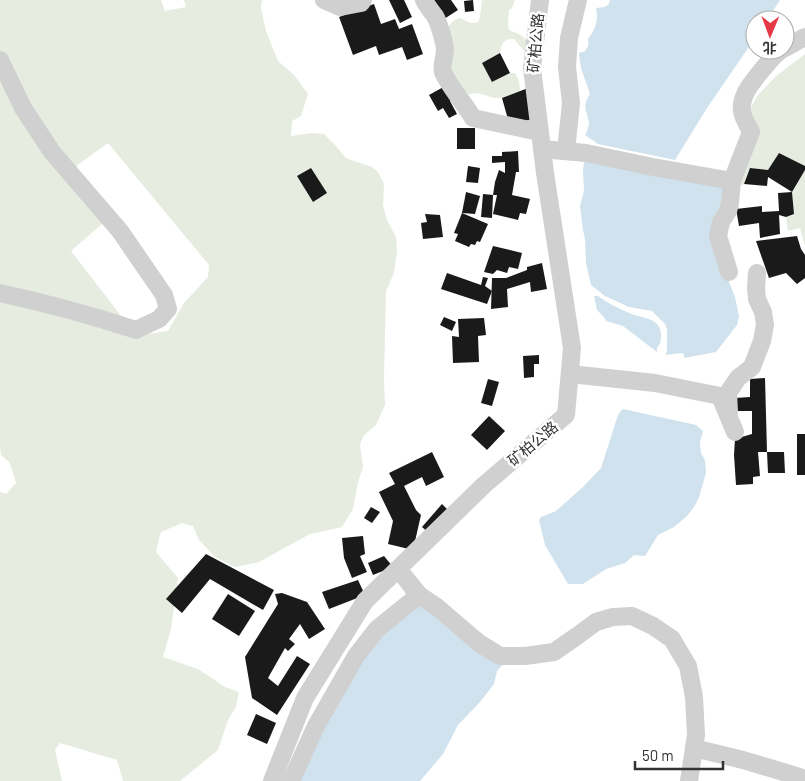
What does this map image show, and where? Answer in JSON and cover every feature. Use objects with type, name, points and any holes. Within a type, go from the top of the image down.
[{"type":"street","points":[[324,0],[340,7],[361,3],[364,0]]},
{"type":"street","points":[[424,0],[435,17],[445,48],[443,70],[446,78],[473,118],[540,140],[566,151],[586,153],[732,181]]},
{"type":"street","name":"矿柏公路","points":[[272,781],[305,698],[365,601],[484,485],[566,416],[572,348],[540,140],[532,68],[540,0]]},
{"type":"street","points":[[566,151],[572,104],[567,66],[569,38],[578,0]]},
{"type":"street","points":[[0,60],[23,108],[52,152],[120,231],[164,295],[168,309],[159,319],[136,330],[34,300],[0,293]]},
{"type":"street","points":[[729,272],[718,236],[721,222],[728,211],[732,181],[751,132],[742,112],[742,103],[746,90],[771,60]]},
{"type":"street","points":[[570,374],[656,383],[720,396],[732,425],[728,393],[738,378],[752,367],[762,341],[765,325],[763,312],[757,299],[757,273]]},
{"type":"street","points":[[398,569],[419,595],[437,607],[479,644],[500,656],[525,656],[554,652],[596,622],[613,617],[632,616],[653,626],[672,639],[688,666],[694,697],[696,735],[689,781]]},
{"type":"street","points":[[291,781],[356,656],[377,629],[419,595]]},
{"type":"street","points":[[295,723],[316,735]]},
{"type":"street","points":[[694,748],[743,760],[805,780]]},
{"type":"shaded area","points":[[0,0],[161,0],[165,11],[186,7],[184,0],[262,0],[261,8],[266,31],[278,61],[294,75],[308,94],[301,116],[292,121],[291,136],[312,133],[324,134],[346,158],[372,167],[378,172],[384,184],[383,205],[387,220],[396,237],[397,251],[394,273],[386,291],[385,405],[376,425],[363,436],[360,445],[363,467],[353,509],[342,527],[310,534],[259,562],[235,567],[215,557],[199,540],[193,526],[182,523],[161,532],[156,552],[178,578],[171,629],[163,657],[198,669],[225,687],[239,692],[236,707],[228,720],[218,750],[180,781],[123,781],[117,760],[60,743],[55,750],[62,781],[0,781],[0,492],[6,494],[16,483],[10,463],[1,455],[0,447],[0,300],[99,324],[128,337],[168,331],[184,303],[208,277],[209,265],[108,143],[79,164],[67,177],[103,223],[71,251],[125,321],[82,304],[0,284]]},
{"type":"shaded area","points":[[482,0],[515,0],[512,8],[509,10],[509,30],[522,36],[528,44],[528,48],[524,51],[514,39],[505,41],[502,44],[500,53],[482,63],[493,82],[510,73],[515,73],[519,81],[520,91],[502,98],[494,98],[478,93],[470,94],[451,85],[447,31],[452,22],[460,18],[471,23],[478,22]]},
{"type":"shaded area","points":[[805,54],[805,166],[779,153],[768,170],[750,168],[744,184],[732,189],[747,114],[758,95],[776,76]]},
{"type":"shaded area","points":[[805,170],[805,246],[800,228],[788,231],[786,217],[794,214],[792,192]]},
{"type":"water","points":[[610,0],[780,0],[774,10],[745,10],[745,53],[707,108],[675,160],[598,144],[585,135],[589,122],[585,105],[590,94],[581,68],[579,54],[584,52],[588,46],[588,39],[597,21],[596,8],[607,6]]},
{"type":"water","points":[[585,155],[729,183],[723,267],[735,297],[739,317],[737,325],[716,352],[684,358],[684,354],[681,353],[666,355],[667,329],[665,324],[652,311],[629,307],[605,296],[591,285],[586,263],[585,239],[580,206],[584,191],[583,170]]},
{"type":"water","points":[[594,296],[598,296],[629,313],[655,322],[660,330],[661,337],[657,352],[623,326],[606,321],[597,310]]},
{"type":"water","points":[[623,409],[696,425],[703,431],[700,442],[706,473],[699,497],[687,516],[674,527],[658,535],[645,556],[634,555],[625,563],[606,569],[583,584],[568,584],[545,545],[539,520],[541,517],[556,511],[601,468],[618,415]]},
{"type":"water","points":[[423,602],[504,663],[497,671],[494,684],[458,725],[443,754],[420,781],[300,781],[320,737],[369,650],[392,626]]},
{"type":"building","points":[[389,0],[404,0],[412,17],[400,23]]},
{"type":"building","points":[[431,0],[451,0],[458,10],[444,19]]},
{"type":"building","points":[[473,0],[474,11],[465,12],[464,1]]},
{"type":"building","points":[[374,4],[381,24],[395,19],[399,29],[412,24],[423,54],[407,60],[402,47],[379,55],[376,46],[353,55],[339,17]]},
{"type":"building","points":[[500,53],[510,73],[492,82],[482,63]]},
{"type":"building","points":[[447,85],[454,99],[450,101],[457,114],[449,118],[443,108],[438,111],[429,95]]},
{"type":"building","points":[[528,88],[530,120],[509,123],[502,98]]},
{"type":"building","points":[[457,128],[475,128],[475,149],[457,149]]},
{"type":"building","points":[[518,151],[519,172],[516,172],[512,195],[530,199],[526,214],[520,213],[518,220],[493,214],[497,195],[493,195],[495,182],[499,170],[505,173],[505,162],[492,163],[492,156],[502,156],[502,152]]},
{"type":"building","points":[[779,153],[805,166],[805,170],[792,192],[768,177],[767,186],[744,184],[750,168],[768,170]]},
{"type":"building","points":[[468,166],[480,168],[478,183],[466,182]]},
{"type":"building","points":[[311,168],[327,193],[313,202],[297,176]]},
{"type":"building","points":[[466,192],[480,196],[475,214],[462,213]]},
{"type":"building","points":[[792,192],[794,214],[786,217],[779,215],[780,234],[760,238],[759,223],[739,226],[736,209],[762,206],[762,212],[779,211],[778,193]]},
{"type":"building","points":[[483,194],[493,195],[492,218],[481,217]]},
{"type":"building","points":[[462,213],[488,224],[480,242],[477,241],[475,245],[471,244],[469,247],[455,241],[458,234],[454,233]]},
{"type":"building","points":[[425,214],[440,215],[443,237],[423,239],[421,223],[427,222]]},
{"type":"building","points":[[797,236],[805,255],[805,278],[797,284],[786,273],[769,278],[756,241]]},
{"type":"building","points":[[493,246],[522,253],[518,269],[509,267],[507,273],[497,270],[493,274],[484,272]]},
{"type":"building","points":[[542,263],[547,289],[531,292],[530,282],[507,289],[508,307],[491,309],[492,278],[506,278],[527,270],[527,267]]},
{"type":"building","points":[[447,273],[481,285],[483,277],[488,278],[485,286],[492,291],[487,304],[441,289]]},
{"type":"building","points":[[444,317],[456,322],[452,331],[440,325]]},
{"type":"building","points":[[484,318],[486,335],[478,336],[479,362],[453,363],[452,336],[459,337],[458,319]]},
{"type":"building","points":[[539,355],[539,364],[534,364],[534,377],[524,378],[523,356]]},
{"type":"building","points":[[765,378],[767,452],[758,452],[760,476],[753,477],[753,484],[736,485],[735,439],[752,434],[752,411],[735,411],[735,398],[750,397],[750,379]]},
{"type":"building","points":[[488,379],[499,382],[492,406],[481,403]]},
{"type":"building","points":[[489,416],[505,431],[487,450],[471,435]]},
{"type":"building","points":[[797,434],[805,434],[805,475],[797,475]]},
{"type":"building","points":[[432,452],[444,477],[426,486],[422,477],[404,486],[416,510],[421,515],[413,550],[388,544],[393,521],[379,492],[395,484],[389,473]]},
{"type":"building","points":[[767,452],[784,452],[785,473],[768,473]]},
{"type":"building","points":[[442,504],[450,512],[430,534],[422,527]]},
{"type":"building","points":[[371,507],[380,512],[372,523],[364,518]]},
{"type":"building","points":[[363,536],[365,554],[360,556],[367,572],[352,578],[344,558],[342,538]]},
{"type":"building","points":[[206,554],[274,590],[263,610],[210,579],[182,613],[166,599]]},
{"type":"building","points":[[384,556],[393,567],[373,575],[368,563]]},
{"type":"building","points":[[358,580],[365,595],[329,609],[322,592]]},
{"type":"building","points":[[282,593],[307,602],[325,629],[309,639],[300,624],[289,639],[295,644],[288,651],[285,648],[268,678],[278,686],[297,656],[310,664],[277,715],[252,698],[245,657],[278,604],[275,594]]},
{"type":"building","points":[[228,594],[255,611],[239,636],[212,619]]},
{"type":"building","points":[[256,714],[276,723],[267,744],[247,735]]}]
